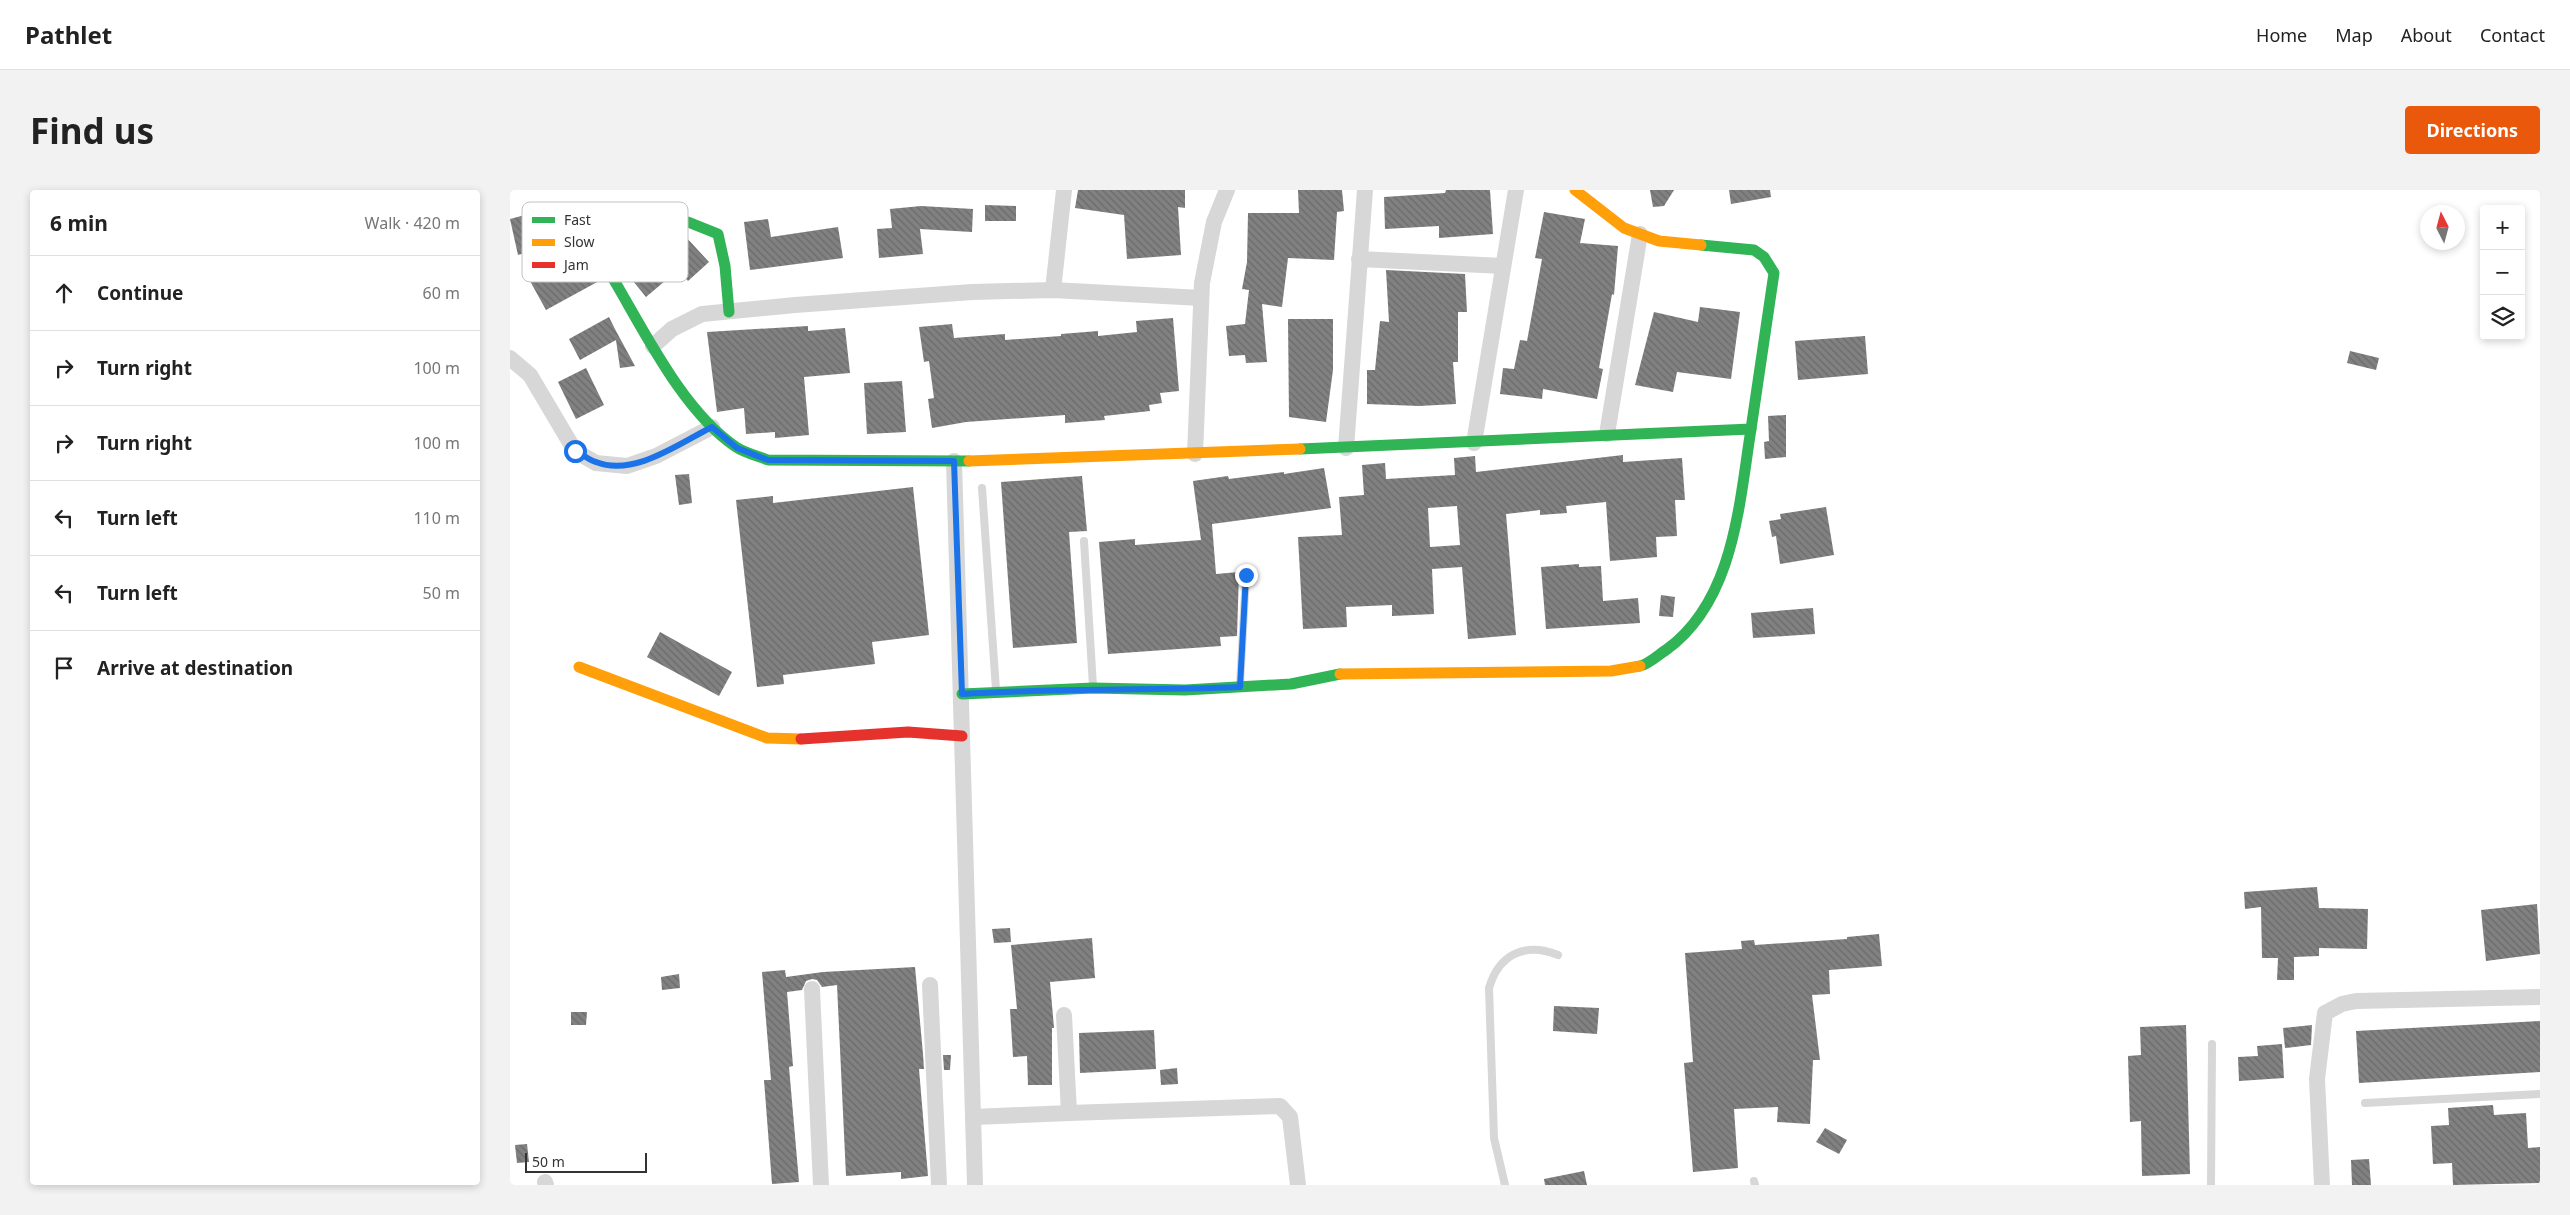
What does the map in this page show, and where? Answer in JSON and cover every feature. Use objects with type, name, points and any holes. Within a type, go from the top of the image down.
[{"type":"street","points":[[1053,290],[1064,190]]},
{"type":"street","points":[[1195,454],[1202,283],[1214,222],[1227,190]]},
{"type":"street","points":[[1346,448],[1365,190]]},
{"type":"street","points":[[1474,443],[1516,190]]},
{"type":"street","points":[[962,694],[1093,688],[1185,690],[1240,687],[1291,684],[1346,673],[1410,676],[1601,671],[1644,665],[1682,638],[1712,595],[1733,542],[1774,273],[1764,257],[1754,250],[1659,241],[1624,228],[1575,190]]},
{"type":"street","points":[[688,222],[718,234],[725,266],[729,312]]},
{"type":"street","points":[[1607,434],[1640,234]]},
{"type":"street","points":[[1359,259],[1503,266]]},
{"type":"street","points":[[615,282],[688,402],[712,427],[737,448],[768,460],[954,461],[1195,454],[1474,443],[1607,434],[1751,428]]},
{"type":"street","points":[[653,346],[672,329],[702,314],[972,292],[1053,290],[1201,298]]},
{"type":"street","points":[[510,358],[530,375],[575,451],[596,463],[627,466],[656,456],[712,427]]},
{"type":"street","points":[[954,461],[975,1185]]},
{"type":"street","points":[[579,668],[767,738],[802,739],[908,732],[962,736]]},
{"type":"street","points":[[930,985],[939,1185]]},
{"type":"street","points":[[812,989],[821,1185]]},
{"type":"street","points":[[2322,1185],[2317,1079],[2325,1013],[2342,1004],[2356,1001],[2540,997]]},
{"type":"street","points":[[1064,1015],[1069,1113]]},
{"type":"street","points":[[973,1117],[1280,1106],[1290,1117],[1298,1185]]},
{"type":"lane","points":[[982,488],[996,692]]},
{"type":"lane","points":[[1084,541],[1093,688]]},
{"type":"lane","points":[[1240,687],[1246,575]]},
{"type":"lane","points":[[1506,1185],[1494,1138],[1489,988],[1494,972],[1503,961],[1517,953],[1529,949],[1545,950],[1558,955]]},
{"type":"lane","points":[[2210,1185],[2212,1044]]},
{"type":"lane","points":[[2366,1103],[2540,1094]]},
{"type":"building","points":[[1078,190],[1185,190],[1185,208],[1178,207],[1181,255],[1127,259],[1124,215],[1075,208]]},
{"type":"building","points":[[1298,190],[1342,190],[1344,211],[1337,212],[1334,260],[1288,258],[1282,307],[1262,304],[1267,362],[1246,363],[1245,355],[1229,356],[1226,326],[1245,324],[1249,290],[1242,289],[1247,262],[1248,213],[1299,213]]},
{"type":"building","points":[[1446,190],[1490,190],[1493,234],[1439,238],[1439,226],[1385,229],[1384,197],[1445,193]]},
{"type":"building","points":[[1650,190],[1674,190],[1664,206],[1653,207]]},
{"type":"building","points":[[1729,190],[1770,190],[1771,197],[1731,204]]},
{"type":"building","points":[[985,205],[1016,206],[1016,221],[985,221]]},
{"type":"building","points":[[921,206],[973,209],[972,232],[920,229],[923,254],[879,258],[877,229],[892,228],[890,209]]},
{"type":"building","points":[[1544,212],[1585,219],[1580,243],[1618,246],[1614,295],[1612,294],[1599,368],[1603,369],[1597,399],[1543,389],[1542,399],[1500,394],[1503,368],[1514,369],[1520,340],[1527,341],[1542,259],[1535,258]]},
{"type":"building","points":[[522,216],[522,254],[518,255],[510,219]]},
{"type":"building","points":[[768,219],[771,237],[838,227],[843,258],[750,270],[744,222]]},
{"type":"building","points":[[688,239],[709,262],[688,281]]},
{"type":"building","points":[[1386,270],[1465,274],[1467,312],[1458,312],[1458,362],[1453,362],[1456,404],[1419,406],[1367,404],[1367,370],[1375,370],[1380,321],[1389,322]]},
{"type":"building","points":[[531,282],[597,282],[546,310]]},
{"type":"building","points":[[634,282],[664,282],[646,297]]},
{"type":"building","points":[[1700,307],[1740,312],[1731,379],[1677,372],[1673,392],[1635,385],[1654,312],[1698,322]]},
{"type":"building","points":[[609,317],[635,366],[620,368],[616,340],[580,360],[569,339]]},
{"type":"building","points":[[1173,318],[1179,391],[1160,393],[1162,403],[1149,405],[1150,411],[1104,416],[1105,420],[1065,423],[1065,415],[966,422],[932,428],[928,399],[934,398],[929,361],[924,362],[919,327],[952,324],[954,338],[1005,334],[1005,340],[1098,331],[1098,336],[1137,332],[1136,321]]},
{"type":"building","points":[[1288,319],[1333,319],[1333,370],[1326,422],[1289,417]]},
{"type":"building","points":[[808,326],[808,331],[845,328],[850,373],[804,377],[809,435],[775,438],[775,432],[746,434],[744,408],[717,412],[707,332]]},
{"type":"building","points":[[1865,336],[1868,374],[1798,380],[1795,341]]},
{"type":"building","points":[[2350,351],[2379,358],[2376,370],[2347,363]]},
{"type":"building","points":[[586,368],[604,405],[576,419],[558,382]]},
{"type":"building","points":[[902,381],[906,432],[867,434],[864,383]]},
{"type":"building","points":[[1786,415],[1786,457],[1765,459],[1764,442],[1769,441],[1768,416]]},
{"type":"building","points":[[1623,455],[1623,462],[1682,458],[1685,500],[1675,500],[1677,536],[1656,537],[1657,557],[1610,561],[1606,502],[1566,506],[1567,513],[1540,515],[1540,510],[1506,514],[1516,635],[1468,639],[1462,567],[1432,569],[1434,614],[1392,616],[1392,605],[1346,607],[1347,627],[1303,629],[1298,537],[1342,535],[1339,497],[1364,495],[1362,465],[1385,463],[1386,479],[1455,475],[1454,458],[1475,456],[1476,472]],"holes":[[[1457,506],[1460,545],[1430,547],[1428,508]]]},
{"type":"building","points":[[1324,468],[1331,508],[1212,524],[1216,574],[1239,572],[1237,636],[1220,637],[1221,646],[1108,654],[1099,542],[1135,539],[1135,545],[1201,540],[1193,481],[1228,476],[1229,479],[1284,472],[1284,474]]},
{"type":"building","points":[[689,474],[692,503],[679,505],[675,475]]},
{"type":"building","points":[[1082,476],[1087,531],[1069,532],[1077,643],[1013,648],[1001,482]]},
{"type":"building","points":[[913,487],[929,635],[872,642],[875,664],[783,675],[784,684],[757,687],[736,500],[773,496],[773,503]]},
{"type":"building","points":[[1826,507],[1834,555],[1780,564],[1776,536],[1772,537],[1769,521],[1781,519],[1780,514]]},
{"type":"building","points":[[1579,564],[1579,567],[1601,566],[1603,601],[1638,598],[1640,623],[1546,629],[1541,567]]},
{"type":"building","points":[[1661,595],[1675,597],[1673,617],[1659,616]]},
{"type":"building","points":[[1813,608],[1815,634],[1753,638],[1751,613]]},
{"type":"building","points":[[660,632],[732,672],[719,696],[647,657]]},
{"type":"building","points":[[2317,887],[2319,908],[2368,909],[2367,949],[2319,948],[2319,956],[2294,957],[2294,980],[2277,980],[2278,958],[2262,958],[2261,907],[2245,909],[2244,892]]},
{"type":"building","points":[[2537,904],[2540,954],[2486,961],[2481,910]]},
{"type":"building","points":[[1010,928],[1011,942],[994,943],[992,929]]},
{"type":"building","points":[[1879,934],[1882,966],[1829,970],[1830,994],[1812,995],[1820,1060],[1813,1060],[1810,1124],[1777,1122],[1778,1107],[1734,1109],[1738,1168],[1693,1172],[1684,1063],[1693,1062],[1685,953],[1742,949],[1741,941],[1754,940],[1755,945],[1847,939],[1847,937]]},
{"type":"building","points":[[1092,938],[1095,978],[1050,982],[1054,1028],[1052,1028],[1052,1085],[1028,1085],[1027,1056],[1013,1057],[1010,1009],[1017,1009],[1011,945]]},
{"type":"building","points":[[915,967],[924,1069],[919,1069],[928,1176],[901,1179],[901,1172],[846,1176],[837,985],[822,987],[817,980],[812,979],[806,981],[802,990],[787,992],[793,1066],[789,1067],[799,1182],[772,1184],[764,1080],[771,1080],[762,972],[785,970],[786,977],[823,972]]},
{"type":"building","points":[[679,974],[680,988],[662,990],[661,977]]},
{"type":"building","points":[[1554,1006],[1599,1008],[1597,1034],[1553,1031]]},
{"type":"building","points":[[571,1012],[587,1012],[586,1025],[571,1025]]},
{"type":"building","points":[[2540,1021],[2540,1072],[2359,1083],[2356,1031]]},
{"type":"building","points":[[2186,1025],[2190,1174],[2142,1176],[2141,1121],[2130,1122],[2128,1056],[2141,1055],[2140,1027]]},
{"type":"building","points":[[2312,1025],[2311,1045],[2285,1048],[2283,1028]]},
{"type":"building","points":[[1154,1030],[1156,1069],[1080,1073],[1079,1033]]},
{"type":"building","points":[[2282,1044],[2284,1078],[2239,1081],[2238,1057],[2258,1056],[2257,1046]]},
{"type":"building","points":[[943,1055],[951,1055],[950,1070],[944,1070]]},
{"type":"building","points":[[1177,1068],[1178,1084],[1161,1085],[1160,1070]]},
{"type":"building","points":[[2493,1105],[2494,1115],[2526,1113],[2528,1148],[2540,1147],[2540,1183],[2453,1185],[2452,1163],[2433,1164],[2431,1126],[2449,1125],[2448,1108]]},
{"type":"building","points":[[1825,1128],[1847,1140],[1839,1154],[1816,1142]]},
{"type":"building","points":[[527,1144],[529,1162],[517,1163],[515,1145]]},
{"type":"building","points":[[2369,1159],[2371,1185],[2352,1185],[2351,1160]]},
{"type":"building","points":[[1584,1171],[1587,1185],[1545,1185],[1544,1179]]},
{"type":"traffic: fast","points":[[688,222],[718,234],[725,266],[729,312]]},
{"type":"traffic: fast","points":[[1300,449],[1751,429],[1774,273],[1764,257],[1754,250],[1701,245]]},
{"type":"traffic: fast","points":[[615,282],[680,390],[716,431],[747,453],[768,460],[969,461]]},
{"type":"traffic: fast","points":[[1640,666],[1666,650],[1689,630],[1706,605],[1720,579],[1730,550],[1737,519],[1751,429]]},
{"type":"traffic: fast","points":[[962,694],[1093,688],[1185,690],[1291,684],[1340,674]]},
{"type":"traffic: slow","points":[[1575,190],[1624,228],[1659,241],[1701,245]]},
{"type":"traffic: slow","points":[[969,461],[1300,449]]},
{"type":"traffic: slow","points":[[1340,674],[1611,671],[1640,666]]},
{"type":"traffic: slow","points":[[579,667],[767,738],[801,739]]},
{"type":"traffic: jam","points":[[801,739],[908,732],[962,736]]},
{"type":"route","points":[[575,451],[596,463],[627,466],[656,456],[712,427],[737,448],[768,460],[816,462],[954,461],[962,694],[1093,688],[1185,690],[1240,687],[1246,575]]}]
